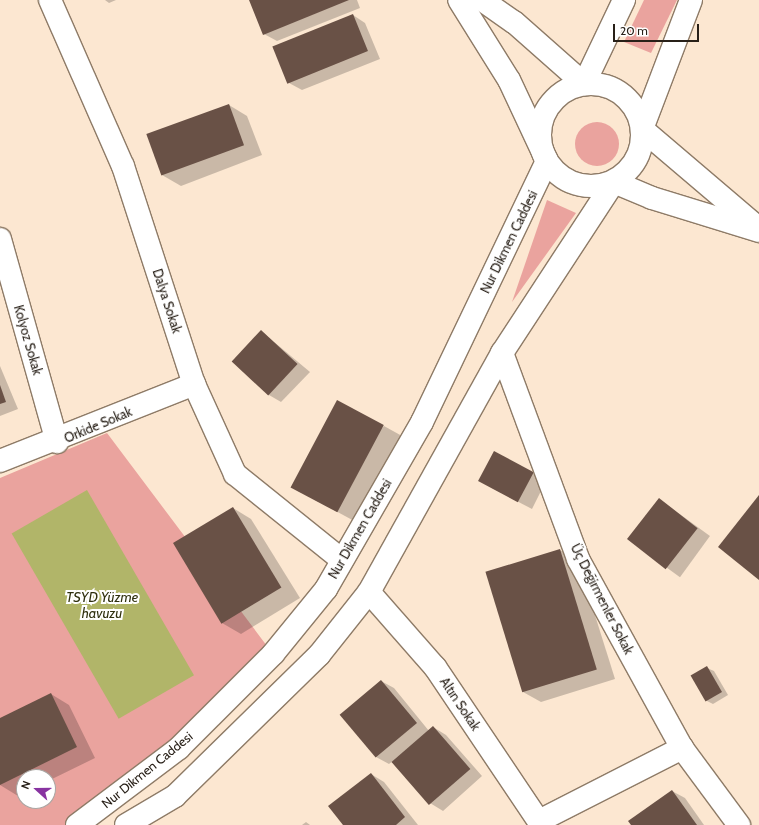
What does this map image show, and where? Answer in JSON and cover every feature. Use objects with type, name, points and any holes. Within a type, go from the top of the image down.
[{"type":"main road","name":"Dalya Sokak","points":[[50,0],[123,166],[194,384],[235,474],[342,560]]},
{"type":"main road","points":[[459,0],[508,80],[547,161],[561,176],[576,184],[594,186],[614,182]]},
{"type":"main road","points":[[482,0],[514,22],[584,84]]},
{"type":"main road","points":[[584,84],[624,0]]},
{"type":"main road","points":[[691,0],[642,129],[636,160],[625,173],[610,182],[614,182],[652,198],[759,230]]},
{"type":"main road","points":[[547,161],[540,139],[545,114],[561,94],[584,84],[610,87],[625,96],[636,110],[642,129],[759,230]]},
{"type":"main road","name":"Nur Dikmen Caddesi","points":[[77,825],[179,748],[273,654],[326,589],[422,422],[547,161]]},
{"type":"main road","points":[[126,825],[175,796],[319,655],[369,592],[502,353],[614,182]]},
{"type":"main road","name":"Kolyoz Sokak","points":[[0,239],[57,442]]},
{"type":"main road","name":"Üç Değirmenler Sokak","points":[[502,353],[578,559],[682,748],[739,825]]},
{"type":"main road","name":"Orkide Sokak","points":[[0,462],[57,442],[194,384]]},
{"type":"main road","name":"Altın Sokak","points":[[369,592],[435,667],[540,823]]},
{"type":"main road","points":[[540,823],[682,748]]},
{"type":"shaded area","points":[[644,0],[677,0],[651,53],[624,42]]},
{"type":"shaded area","points":[[593,122],[601,122],[606,123],[613,128],[618,135],[618,153],[613,160],[606,165],[593,166],[585,163],[578,156],[575,148],[575,140],[578,132],[585,125]]},
{"type":"shaded area","points":[[547,200],[576,213],[512,302]]},
{"type":"shaded area","points":[[107,433],[273,654],[77,825],[0,825],[0,478]]},
{"type":"water","name":"TSYD Yüzme havuzu","points":[[87,490],[194,675],[119,719],[12,534]]},
{"type":"building","points":[[249,0],[349,0],[263,35]]},
{"type":"building","points":[[353,14],[368,51],[287,84],[272,47]]},
{"type":"building","points":[[229,104],[244,145],[161,175],[146,134]]},
{"type":"building","points":[[261,330],[298,364],[268,396],[232,361]]},
{"type":"building","points":[[0,385],[6,402],[0,404]]},
{"type":"building","points":[[337,400],[384,425],[337,512],[291,487]]},
{"type":"building","points":[[494,451],[534,472],[518,502],[478,481]]},
{"type":"building","points":[[759,495],[759,580],[718,547]]},
{"type":"building","points":[[659,498],[698,528],[666,569],[627,539]]},
{"type":"building","points":[[233,507],[281,588],[221,624],[173,543]]},
{"type":"building","points":[[560,549],[597,669],[522,692],[485,572]]},
{"type":"building","points":[[707,666],[722,692],[706,701],[691,676]]},
{"type":"building","points":[[381,680],[417,723],[376,758],[340,715]]},
{"type":"building","points":[[51,693],[77,747],[32,769],[16,769],[16,777],[0,785],[0,718]]},
{"type":"building","points":[[433,726],[470,769],[429,805],[391,762]]},
{"type":"building","points":[[371,773],[405,817],[396,825],[343,825],[328,806]]},
{"type":"building","points":[[672,790],[697,825],[631,825],[628,821]]}]
